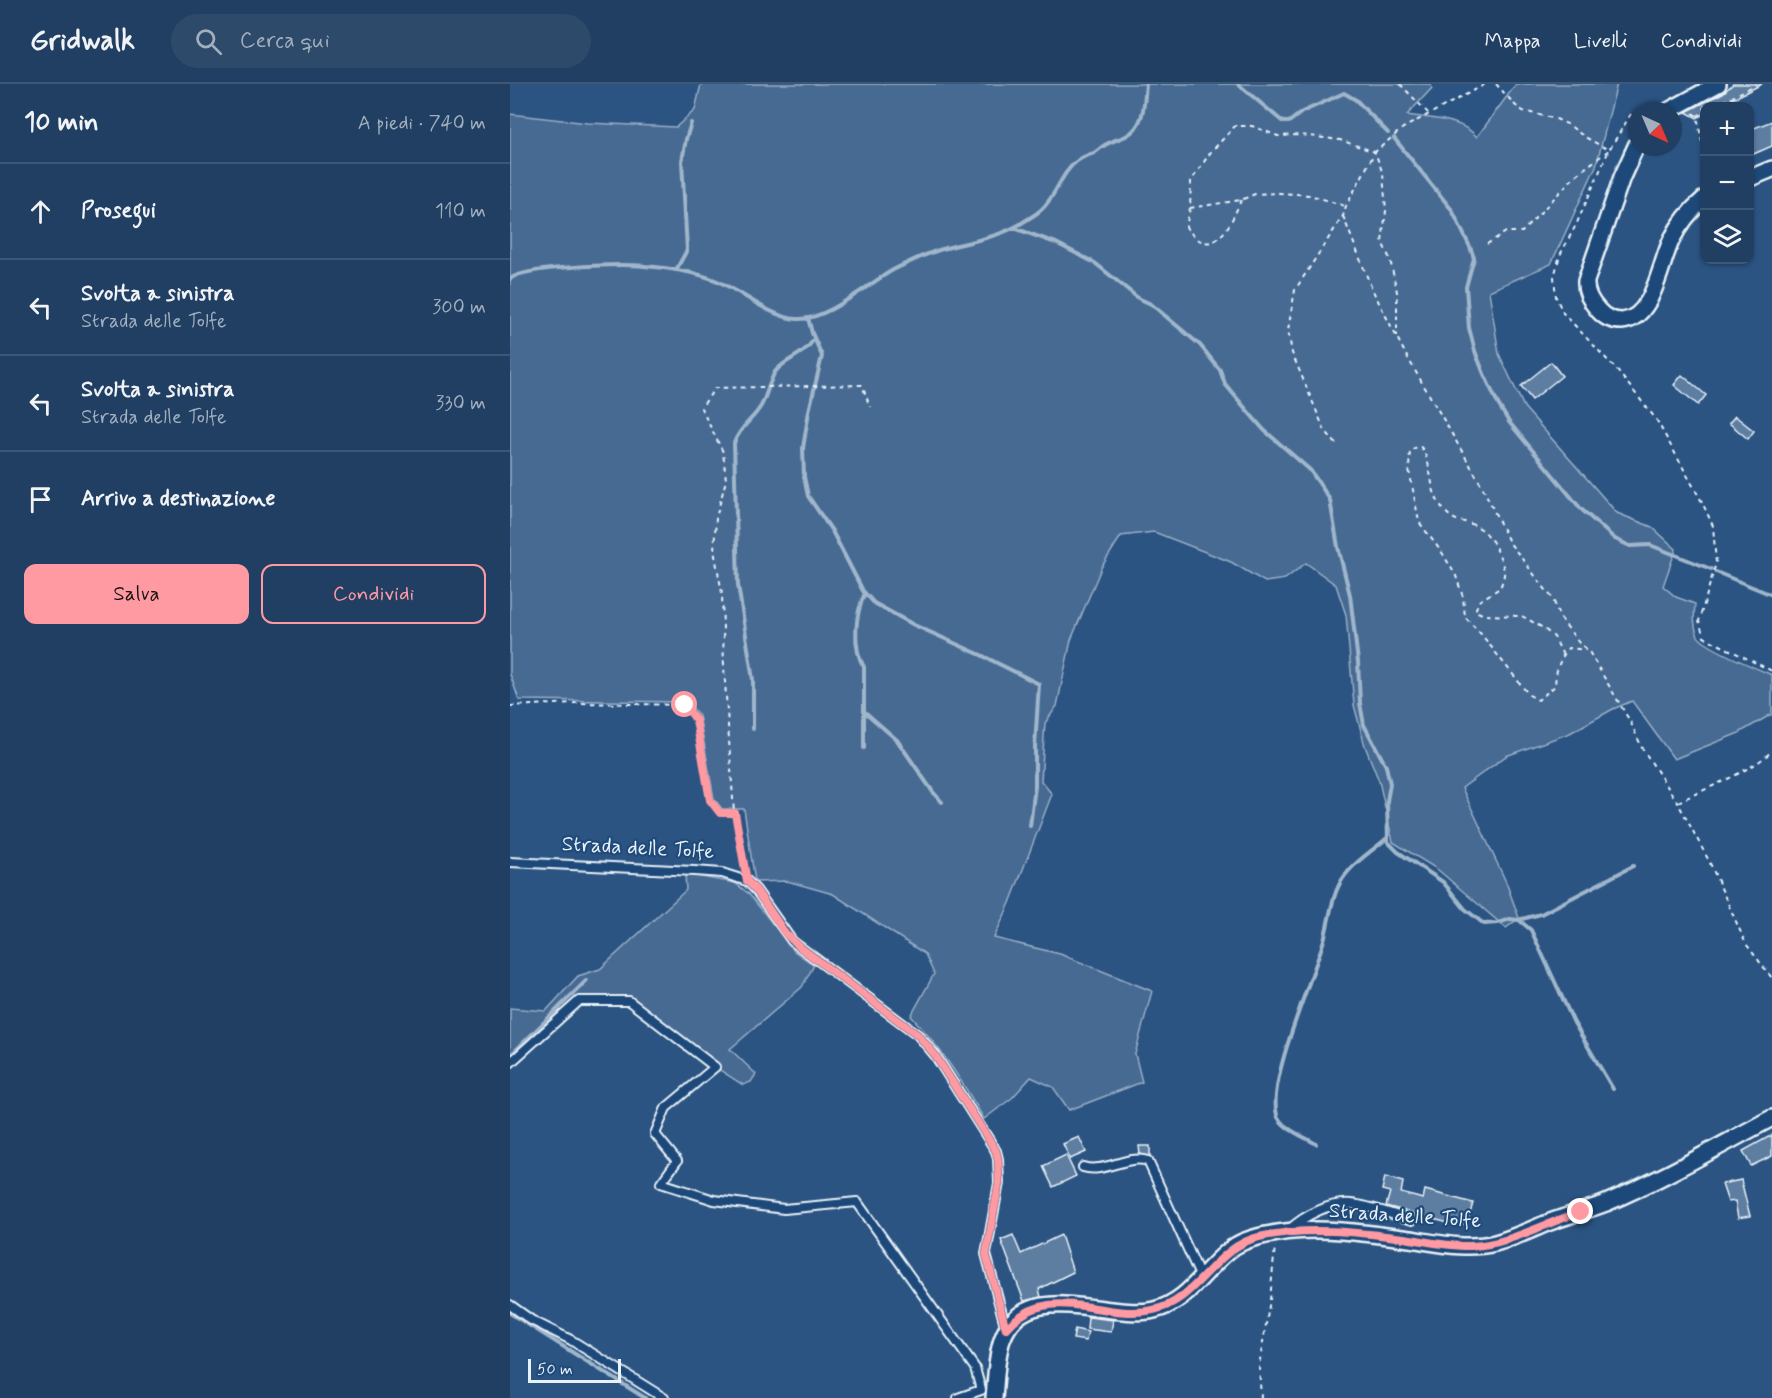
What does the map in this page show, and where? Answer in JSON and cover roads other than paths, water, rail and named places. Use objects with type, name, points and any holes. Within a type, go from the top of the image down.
[{"type":"street","points":[[1682,103],[1718,84]]},
{"type":"street","points":[[1632,156],[1586,281],[1586,289],[1600,313],[1619,321],[1630,320],[1644,310],[1676,233],[1690,213],[1700,204]]},
{"type":"street","points":[[1754,176],[1772,170]]},
{"type":"street","name":"Strada delle Tolfe","points":[[1006,1329],[1026,1312],[1042,1306],[1063,1304],[1116,1311],[1154,1310],[1175,1301],[1235,1246],[1255,1238],[1282,1232],[1322,1230],[1385,1235],[1457,1245],[1494,1243],[1606,1203],[1772,1118]]},
{"type":"street","points":[[994,1398],[1001,1341],[1006,1329]]},
{"type":"lane","name":"Strada delle Tolfe","points":[[510,862],[722,873],[747,881],[756,890],[792,941],[918,1035],[935,1055],[991,1141],[998,1159],[999,1183],[986,1254],[1006,1329]]},
{"type":"lane","points":[[510,1064],[579,1001],[630,1001],[715,1066],[666,1108],[655,1134],[676,1161],[661,1183],[714,1200],[784,1209],[857,1202],[975,1368],[981,1390],[958,1398]]},
{"type":"lane","points":[[1083,1167],[1092,1170],[1134,1161],[1148,1161],[1202,1278]]},
{"type":"lane","points":[[1282,1232],[1314,1212],[1349,1204],[1412,1220]]},
{"type":"lane","points":[[510,1305],[531,1320],[571,1340],[664,1398]]},
{"type":"waterway","points":[[510,279],[534,271],[574,267],[633,265],[671,269],[715,280],[777,314],[797,319],[808,318],[834,308],[893,270],[915,259],[1007,231],[1034,215],[1048,202],[1067,171],[1077,161],[1132,132],[1140,120],[1146,84]]},
{"type":"waterway","points":[[1238,84],[1283,122],[1289,122],[1302,112],[1344,93],[1356,100],[1388,133]]},
{"type":"waterway","points":[[676,270],[687,250],[682,161],[691,123]]},
{"type":"waterway","points":[[1394,138],[1452,210],[1470,247],[1474,258],[1466,287],[1469,328],[1484,374],[1509,422],[1581,509],[1615,539],[1630,546],[1650,545],[1711,569]]},
{"type":"waterway","points":[[1014,228],[1056,243],[1095,263],[1138,298],[1151,304],[1200,345],[1220,370],[1225,384],[1264,430],[1310,470],[1330,500],[1338,547],[1350,595],[1364,725],[1386,766],[1390,784],[1387,801],[1388,842],[1398,852],[1443,882],[1465,909],[1484,924],[1510,919],[1518,920],[1541,914],[1633,866]]},
{"type":"waterway","points":[[808,318],[822,356],[803,448],[804,477],[808,496],[832,531],[863,591],[874,603],[914,625],[1039,684],[1035,786],[1030,826]]},
{"type":"waterway","points":[[753,729],[753,680],[738,585],[734,443],[761,406],[775,372],[805,350],[814,339]]},
{"type":"waterway","points":[[1716,572],[1772,595]]},
{"type":"waterway","points":[[864,748],[864,667],[860,659],[856,631],[865,593]]},
{"type":"waterway","points":[[865,712],[897,740],[942,802]]},
{"type":"waterway","points":[[1316,1144],[1288,1128],[1279,1120],[1276,1099],[1278,1079],[1292,1030],[1323,943],[1336,892],[1348,871],[1387,838]]},
{"type":"waterway","points":[[1519,920],[1531,930],[1574,1023],[1613,1089]]},
{"type":"waterway","points":[[510,1056],[586,981]]},
{"type":"waterway","points":[[510,1313],[645,1398]]}]
